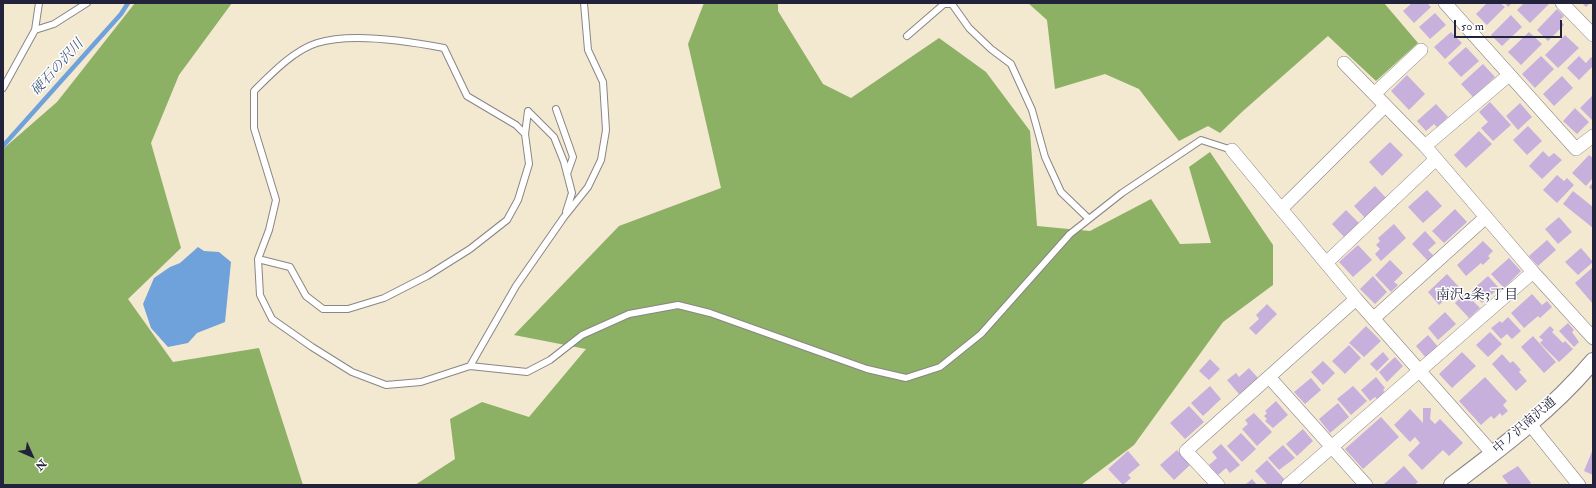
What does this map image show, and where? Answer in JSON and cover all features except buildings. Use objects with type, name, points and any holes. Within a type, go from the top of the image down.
[{"type":"street","points":[[1445,3],[1576,149],[1593,136]]},
{"type":"street","points":[[1562,3],[1593,35]]},
{"type":"street","points":[[1374,94],[1421,50]]},
{"type":"street","points":[[1344,63],[1425,146],[1533,272],[1593,338]]},
{"type":"street","points":[[1425,146],[1509,75]]},
{"type":"street","points":[[1281,209],[1385,106]]},
{"type":"street","points":[[1232,150],[1356,299],[1493,454]]},
{"type":"street","points":[[1326,263],[1436,159]]},
{"type":"street","points":[[1374,318],[1486,217]]},
{"type":"street","points":[[1288,485],[1421,371],[1533,272]]},
{"type":"street","points":[[1218,485],[1186,450],[1270,377],[1356,299]]},
{"type":"street","name":"中ノ沢南沢通","points":[[1452,485],[1493,454],[1574,384],[1593,361]]},
{"type":"street","points":[[1270,377],[1366,485]]},
{"type":"street","points":[[1529,423],[1579,485]]},
{"type":"lane","points":[[3,88],[35,30],[39,3]]},
{"type":"lane","points":[[35,30],[54,24],[87,3]]},
{"type":"lane","points":[[470,366],[516,286],[564,217],[588,187],[601,160],[606,130],[603,82],[588,50],[584,3]]},
{"type":"lane","points":[[907,36],[944,4],[952,4],[969,28],[991,49],[1011,64],[1032,110],[1045,157],[1061,192],[1089,219]]},
{"type":"lane","points":[[525,134],[516,126],[467,96],[444,48],[412,42],[356,38],[316,43],[284,62],[254,91],[254,128],[276,200],[269,230],[258,259],[260,295],[272,319],[312,347],[352,372],[386,385],[422,382],[470,366],[527,372],[550,360],[582,335],[629,314],[678,305],[710,313],[867,369],[906,378],[940,367],[981,334],[1070,234],[1122,193],[1201,140],[1232,150]]},
{"type":"lane","points":[[556,109],[573,157],[567,174]]},
{"type":"lane","points":[[258,259],[290,267],[306,296],[323,309],[348,309],[384,298],[426,276],[470,249],[507,220],[518,200],[529,164],[525,134],[528,112],[554,137],[567,174],[572,193],[564,217]]},
{"type":"green space","points":[[135,3],[232,3],[179,75],[151,143],[181,248],[128,299],[173,362],[259,348],[303,485],[3,485],[3,149],[57,102]]},
{"type":"green space","points":[[704,3],[778,3],[778,11],[823,84],[851,98],[939,38],[986,72],[1030,131],[1037,226],[1090,231],[1151,199],[1180,244],[1211,243],[1189,167],[1210,152],[1273,245],[1273,285],[1223,322],[1134,445],[1081,485],[415,485],[455,459],[450,419],[482,402],[529,417],[586,349],[514,335],[619,226],[721,188],[688,44]]},
{"type":"green space","points":[[1028,3],[1384,3],[1418,43],[1376,81],[1328,36],[1220,133],[1208,126],[1179,141],[1139,89],[1105,74],[1055,89],[1047,20]]},
{"type":"water","points":[[198,247],[204,251],[219,252],[231,262],[225,322],[197,333],[188,343],[168,347],[151,328],[143,304],[154,278],[170,267],[180,263]]},
{"type":"waterway","name":"硬石の沢川","points":[[3,146],[121,14],[128,3]]},
{"type":"district","name":"南沢2条3丁目","points":[[1477,296]]}]
